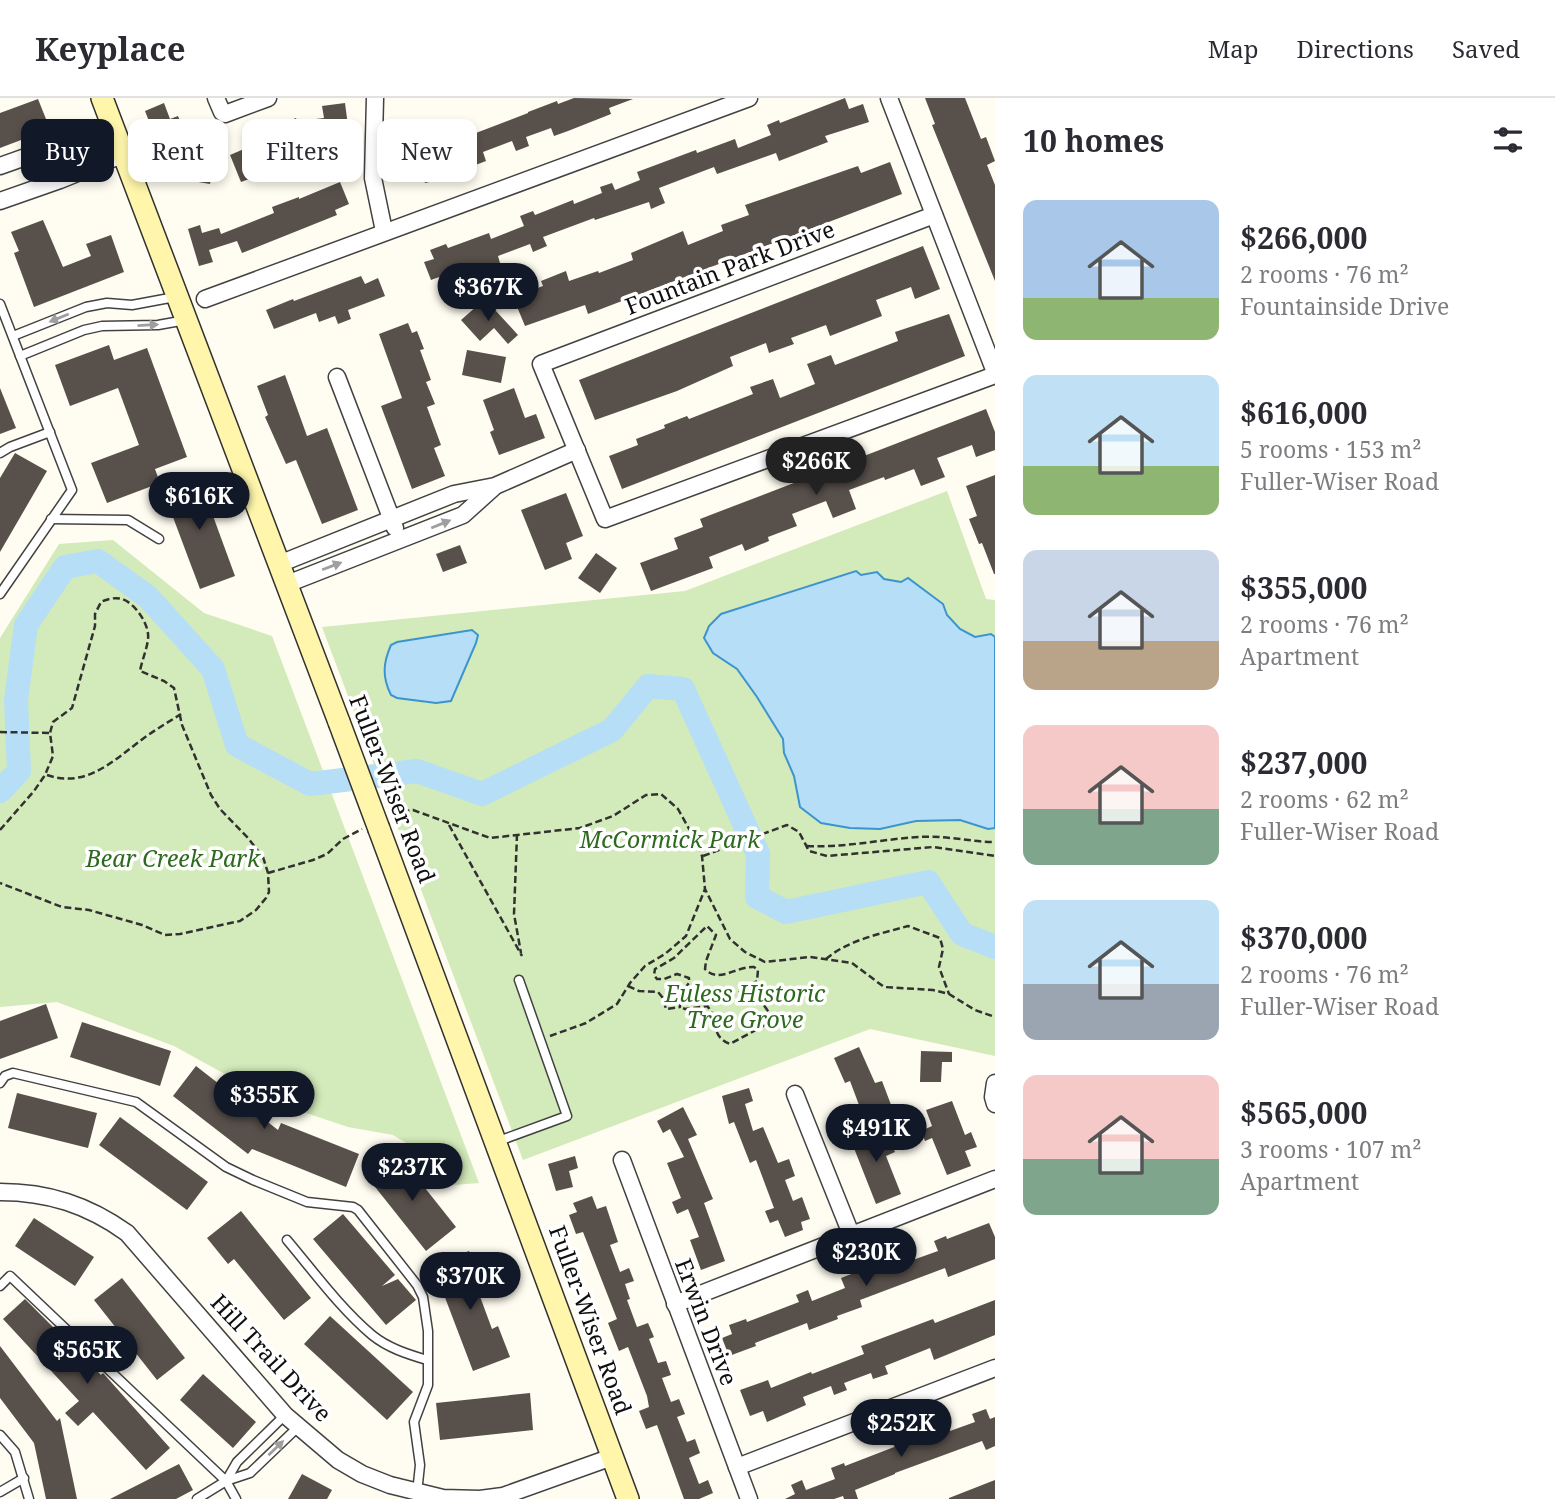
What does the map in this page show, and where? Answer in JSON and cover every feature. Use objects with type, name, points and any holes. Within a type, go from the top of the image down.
[{"type":"street","name":"Fuller-Wiser Road","points":[[102,98],[110,119]]},
{"type":"street","points":[[219,105],[225,114],[268,98]]},
{"type":"street","points":[[375,98],[373,178],[384,231]]},
{"type":"street","points":[[205,299],[749,98]]},
{"type":"street","points":[[283,574],[392,519],[454,494],[495,486],[577,450],[605,519],[995,374],[888,98]]},
{"type":"street","name":"Fuller-Wiser Road","points":[[114,129],[339,722],[628,1499]]},
{"type":"street","points":[[0,201],[124,154]]},
{"type":"street","points":[[0,166],[21,159]]},
{"type":"street","name":"Fountain Park Drive","points":[[577,450],[541,363],[934,215]]},
{"type":"street","points":[[337,377],[400,540]]},
{"type":"street","points":[[283,574],[400,540],[463,515],[495,486]]},
{"type":"street","points":[[995,1083],[995,1104]]},
{"type":"street","points":[[795,1094],[851,1234]]},
{"type":"street","name":"Erwin Drive","points":[[622,1160],[749,1499]]},
{"type":"street","points":[[675,1304],[995,1179]]},
{"type":"street","name":"Hill Trail Drive","points":[[0,1192],[22,1192],[62,1200],[102,1215],[127,1233],[285,1415],[338,1460],[362,1474],[417,1496],[480,1499],[503,1496],[612,1457]]},
{"type":"street","points":[[737,1467],[995,1368]]},
{"type":"lane","points":[[13,336],[86,307],[107,303],[132,304],[178,296]]},
{"type":"lane","points":[[0,304],[72,490],[0,594]]},
{"type":"lane","points":[[20,356],[102,326],[158,325],[187,320]]},
{"type":"lane","points":[[0,453],[50,432]]},
{"type":"lane","points":[[51,519],[128,520],[159,539]]},
{"type":"lane","points":[[496,1143],[567,1116],[519,980]]},
{"type":"lane","points":[[0,1083],[5,1076],[13,1073],[136,1102],[226,1167],[307,1202],[353,1207],[358,1210],[399,1259],[424,1297],[428,1331],[428,1385],[414,1422],[420,1465],[417,1496]]},
{"type":"lane","points":[[287,1240],[343,1306],[373,1336],[401,1352],[427,1360]]},
{"type":"lane","points":[[0,1286],[10,1276],[226,1481],[236,1499]]},
{"type":"lane","points":[[226,1481],[237,1462],[285,1415]]},
{"type":"lane","points":[[197,1499],[226,1481],[250,1473],[298,1427]]},
{"type":"lane","points":[[0,1435],[15,1452],[24,1478],[27,1498]]},
{"type":"lane","points":[[0,1492],[24,1478]]},
{"type":"path","points":[[0,830],[34,792],[45,775],[53,756],[50,733],[53,722],[72,708],[100,602],[121,599],[132,606],[144,621],[148,639],[140,671],[174,688],[182,724],[211,794],[220,809],[248,838],[270,872],[269,892],[256,910],[240,921],[165,935],[142,925],[89,910],[62,907],[0,883]]},
{"type":"path","points":[[45,775],[61,780],[83,776],[108,766],[181,713]]},
{"type":"path","points":[[0,732],[50,733]]},
{"type":"path","points":[[270,872],[327,854],[343,839],[376,825],[394,811],[413,810],[490,838],[580,828],[613,816],[646,794],[661,794],[678,809],[702,856],[705,889],[730,939],[745,952],[765,962],[810,957],[852,963],[884,987],[933,990],[949,994],[975,1010],[995,1017]]},
{"type":"path","points":[[449,825],[522,956],[514,914],[517,834]]},
{"type":"path","points":[[702,856],[787,825],[799,831],[810,851],[827,856],[933,848],[995,856]]},
{"type":"path","points":[[807,846],[946,836],[995,842]]},
{"type":"path","points":[[540,1038],[566,1031],[617,1004],[645,966],[687,936],[705,889]]},
{"type":"path","points":[[628,986],[639,991],[658,992],[666,1009],[707,1006],[713,1014],[716,1032],[724,1042],[730,1044],[765,1025],[770,1014],[763,1004],[747,1001],[740,995],[739,990],[757,981],[758,970],[754,967],[740,968],[719,977],[705,969],[716,935],[707,926],[674,958],[655,969],[654,975],[657,979],[677,974],[690,978],[680,995],[680,1007]]},
{"type":"path","points":[[825,959],[837,949],[851,943],[908,926],[916,927],[940,938],[943,949],[939,967],[949,994]]},
{"type":"green space","name":"McCormick Park","points":[[947,491],[986,599],[995,600],[995,1056],[870,1029],[523,1160],[322,627],[685,591]]},
{"type":"green space","name":"Bear Creek Park","points":[[113,540],[204,613],[272,636],[479,1183],[440,1186],[411,1146],[393,1135],[348,1127],[279,1104],[174,1046],[57,1002],[0,1007],[0,638],[59,544]]},
{"type":"water","points":[[856,571],[861,575],[877,572],[884,579],[901,582],[908,578],[943,604],[947,615],[960,629],[975,637],[991,634],[995,637],[995,828],[988,829],[960,820],[916,821],[880,829],[821,823],[800,807],[794,776],[784,753],[783,739],[757,697],[737,669],[713,653],[704,638],[709,626],[721,614]]},
{"type":"water","points":[[472,630],[478,635],[476,643],[451,701],[436,703],[391,695],[385,670],[391,645]]},
{"type":"building","points":[[574,98],[633,99],[609,108],[611,114],[554,136],[551,128],[526,137],[529,146],[516,151],[512,141],[483,152],[486,161],[477,164],[477,133],[557,101],[558,104]]},
{"type":"building","points":[[845,98],[849,109],[863,104],[869,122],[825,136],[828,142],[779,161],[776,153],[717,174],[714,167],[659,188],[665,203],[651,209],[649,202],[595,220],[594,218],[543,237],[547,246],[533,252],[530,244],[498,256],[500,263],[472,274],[469,266],[431,280],[424,262],[434,259],[430,250],[446,244],[448,248],[489,233],[491,239],[524,226],[520,216],[533,211],[535,215],[573,200],[574,204],[602,193],[600,187],[612,183],[615,190],[640,180],[637,172],[696,150],[697,153],[735,139],[738,148],[771,135],[767,125],[779,120],[780,123]]},
{"type":"building","points":[[925,98],[965,98],[981,139],[986,137],[995,161],[987,165],[995,185],[995,281],[932,125],[935,124]]},
{"type":"building","points":[[38,99],[46,119],[21,119],[21,140],[0,148],[0,113]]},
{"type":"building","points":[[164,103],[170,119],[148,119],[145,111]]},
{"type":"building","points":[[345,103],[347,119],[316,119],[324,118],[322,106]]},
{"type":"building","points":[[242,150],[242,182],[241,182],[230,155]]},
{"type":"building","points":[[890,162],[902,194],[588,314],[585,305],[525,326],[513,297],[543,286],[541,281],[566,271],[569,281],[633,260],[631,253],[683,231],[688,245],[723,231],[721,225],[749,215],[745,205],[858,166],[861,173]]},
{"type":"building","points":[[340,182],[349,204],[335,210],[337,215],[242,253],[237,241],[209,250],[213,262],[199,266],[188,229],[200,225],[202,233],[219,228],[221,234],[274,213],[272,207]]},
{"type":"building","points":[[43,220],[63,267],[91,256],[86,244],[111,235],[124,272],[34,307],[14,253],[19,251],[11,232]]},
{"type":"building","points":[[923,246],[940,289],[915,299],[911,287],[876,300],[882,316],[830,336],[826,325],[791,338],[794,344],[769,353],[766,343],[730,357],[733,366],[677,391],[595,420],[579,380]]},
{"type":"building","points":[[361,276],[365,284],[378,278],[385,296],[348,310],[351,319],[338,324],[335,316],[319,322],[316,313],[274,329],[266,310]]},
{"type":"building","points":[[485,299],[518,335],[508,344],[494,328],[480,341],[461,320]]},
{"type":"building","points":[[949,314],[965,356],[622,489],[609,456],[638,445],[636,439],[687,416],[689,419],[753,394],[750,387],[773,379],[780,398],[815,384],[807,364],[831,355],[835,365],[898,341],[895,332]]},
{"type":"building","points":[[408,323],[412,333],[417,331],[424,349],[420,350],[431,380],[426,382],[435,404],[427,407],[441,445],[434,448],[445,476],[412,489],[381,406],[402,398],[379,334]]},
{"type":"building","points":[[109,345],[114,360],[147,348],[187,457],[155,469],[160,483],[107,503],[91,463],[139,445],[118,388],[70,406],[55,365]]},
{"type":"building","points":[[467,350],[506,357],[501,383],[462,375]]},
{"type":"building","points":[[285,375],[307,436],[327,428],[358,510],[322,524],[296,460],[286,464],[265,417],[268,415],[257,386]]},
{"type":"building","points":[[0,388],[16,428],[0,434]]},
{"type":"building","points":[[514,388],[525,418],[536,414],[545,438],[499,455],[490,432],[494,430],[483,400]]},
{"type":"building","points":[[986,409],[995,432],[995,450],[976,457],[972,445],[937,458],[945,477],[921,486],[914,469],[849,490],[856,509],[833,518],[826,501],[792,514],[797,526],[768,537],[769,541],[745,551],[742,544],[709,557],[713,568],[651,591],[640,563],[678,549],[674,538],[703,527],[700,519]]},
{"type":"building","points":[[15,453],[47,471],[0,552],[0,478]]},
{"type":"building","points":[[198,475],[235,576],[200,589],[162,488]]},
{"type":"building","points":[[995,475],[994,574],[969,519],[977,516],[966,486]]},
{"type":"building","points":[[566,493],[583,536],[566,543],[572,559],[545,570],[521,510]]},
{"type":"building","points":[[460,545],[467,563],[443,572],[436,554]]},
{"type":"building","points":[[596,553],[617,568],[600,593],[578,578]]},
{"type":"building","points":[[46,1004],[58,1038],[0,1059],[0,1021]]},
{"type":"building","points":[[82,1022],[171,1051],[160,1086],[70,1057]]},
{"type":"building","points":[[859,1047],[875,1083],[882,1081],[893,1110],[865,1121],[850,1081],[845,1083],[834,1058]]},
{"type":"building","points":[[921,1051],[952,1052],[952,1062],[942,1062],[941,1082],[920,1082]]},
{"type":"building","points":[[196,1066],[278,1130],[281,1123],[359,1154],[346,1187],[252,1149],[248,1154],[173,1096]]},
{"type":"building","points":[[749,1088],[753,1101],[745,1104],[753,1131],[763,1127],[778,1163],[789,1159],[795,1176],[785,1180],[793,1201],[802,1197],[810,1219],[801,1222],[803,1230],[785,1237],[778,1220],[770,1223],[765,1211],[774,1208],[756,1160],[750,1163],[734,1122],[729,1124],[722,1096]]},
{"type":"building","points":[[17,1093],[97,1113],[88,1148],[8,1128]]},
{"type":"building","points":[[952,1101],[965,1135],[971,1132],[977,1147],[965,1151],[971,1166],[947,1175],[932,1138],[925,1141],[921,1131],[932,1126],[926,1110]]},
{"type":"building","points":[[683,1107],[697,1135],[688,1139],[713,1199],[704,1203],[725,1261],[701,1270],[690,1240],[699,1237],[688,1209],[677,1214],[672,1202],[681,1198],[667,1163],[684,1157],[670,1129],[663,1133],[657,1121]]},
{"type":"building","points":[[120,1117],[208,1182],[187,1210],[99,1145]]},
{"type":"building","points":[[875,1128],[879,1139],[888,1136],[895,1152],[886,1156],[901,1194],[876,1204],[850,1138]]},
{"type":"building","points":[[398,1154],[456,1227],[426,1251],[368,1178]]},
{"type":"building","points":[[575,1156],[578,1168],[569,1171],[573,1187],[556,1191],[548,1164]]},
{"type":"building","points":[[592,1196],[597,1209],[606,1206],[618,1242],[610,1245],[620,1272],[629,1268],[634,1281],[625,1284],[630,1299],[627,1300],[637,1327],[648,1323],[654,1337],[649,1339],[658,1363],[666,1361],[671,1375],[662,1378],[671,1402],[679,1399],[685,1414],[677,1417],[687,1442],[695,1439],[700,1453],[689,1458],[699,1484],[708,1480],[713,1493],[699,1499],[684,1499],[657,1425],[646,1429],[639,1411],[649,1407],[647,1396],[628,1347],[619,1351],[608,1323],[617,1319],[583,1232],[576,1234],[569,1215],[577,1212],[573,1203]]},
{"type":"building","points":[[241,1211],[311,1298],[284,1320],[234,1259],[228,1264],[207,1238]]},
{"type":"building","points":[[343,1214],[395,1275],[382,1286],[398,1279],[416,1300],[386,1325],[313,1239]]},
{"type":"building","points":[[34,1218],[94,1257],[75,1286],[15,1246]]},
{"type":"building","points":[[989,1223],[995,1237],[995,1259],[948,1277],[945,1268],[860,1300],[862,1307],[837,1316],[838,1319],[809,1330],[807,1323],[729,1356],[722,1338],[732,1334],[729,1325],[746,1319],[747,1322],[799,1302],[796,1295],[808,1290],[812,1301],[845,1288],[841,1278],[867,1268],[870,1275],[897,1264],[895,1257],[906,1252],[910,1261],[938,1251],[934,1241],[946,1236],[947,1239]]},
{"type":"building","points":[[469,1251],[481,1281],[475,1283],[492,1329],[498,1326],[510,1357],[473,1371],[433,1266]]},
{"type":"building","points":[[122,1278],[185,1358],[157,1380],[94,1300]]},
{"type":"building","points":[[25,1299],[101,1375],[103,1373],[170,1448],[146,1470],[93,1412],[78,1426],[65,1413],[79,1401],[3,1319]]},
{"type":"building","points":[[995,1300],[995,1335],[934,1360],[930,1348],[885,1366],[888,1374],[873,1379],[871,1373],[844,1383],[847,1390],[834,1395],[831,1386],[803,1397],[806,1405],[767,1422],[763,1411],[750,1416],[740,1390],[768,1380],[771,1388],[811,1372],[812,1374],[864,1354],[861,1346],[933,1319],[935,1323]]},
{"type":"building","points":[[330,1316],[413,1392],[387,1420],[304,1344]]},
{"type":"building","points":[[0,1346],[57,1421],[60,1418],[77,1499],[46,1499],[34,1443],[0,1398]]},
{"type":"building","points":[[203,1374],[256,1422],[233,1448],[180,1400]]},
{"type":"building","points":[[530,1393],[533,1430],[440,1440],[436,1403]]},
{"type":"building","points":[[986,1409],[990,1419],[995,1417],[995,1446],[986,1450],[982,1441],[895,1473],[855,1490],[858,1499],[844,1499],[843,1496],[834,1499],[785,1499],[795,1494],[791,1485],[802,1480],[806,1490],[835,1479],[831,1468],[844,1463],[845,1466],[933,1432],[932,1428],[946,1423],[950,1431],[975,1422],[972,1414]]},
{"type":"building","points":[[179,1464],[193,1490],[176,1499],[110,1499]]},
{"type":"building","points":[[302,1474],[332,1490],[327,1499],[288,1499]]},
{"type":"building","points":[[995,1480],[995,1499],[949,1499],[949,1498]]},
{"type":"waterway","points":[[0,791],[19,771],[16,700],[26,625],[65,567],[98,561],[148,597],[213,669],[237,745],[310,784],[417,771],[482,794],[612,730],[648,686],[683,689],[758,854],[757,897],[786,912],[928,882],[962,934],[995,947]]},
{"type":"park label","name":"Euless Historic Tree Grove","points":[[745,1007]]}]
